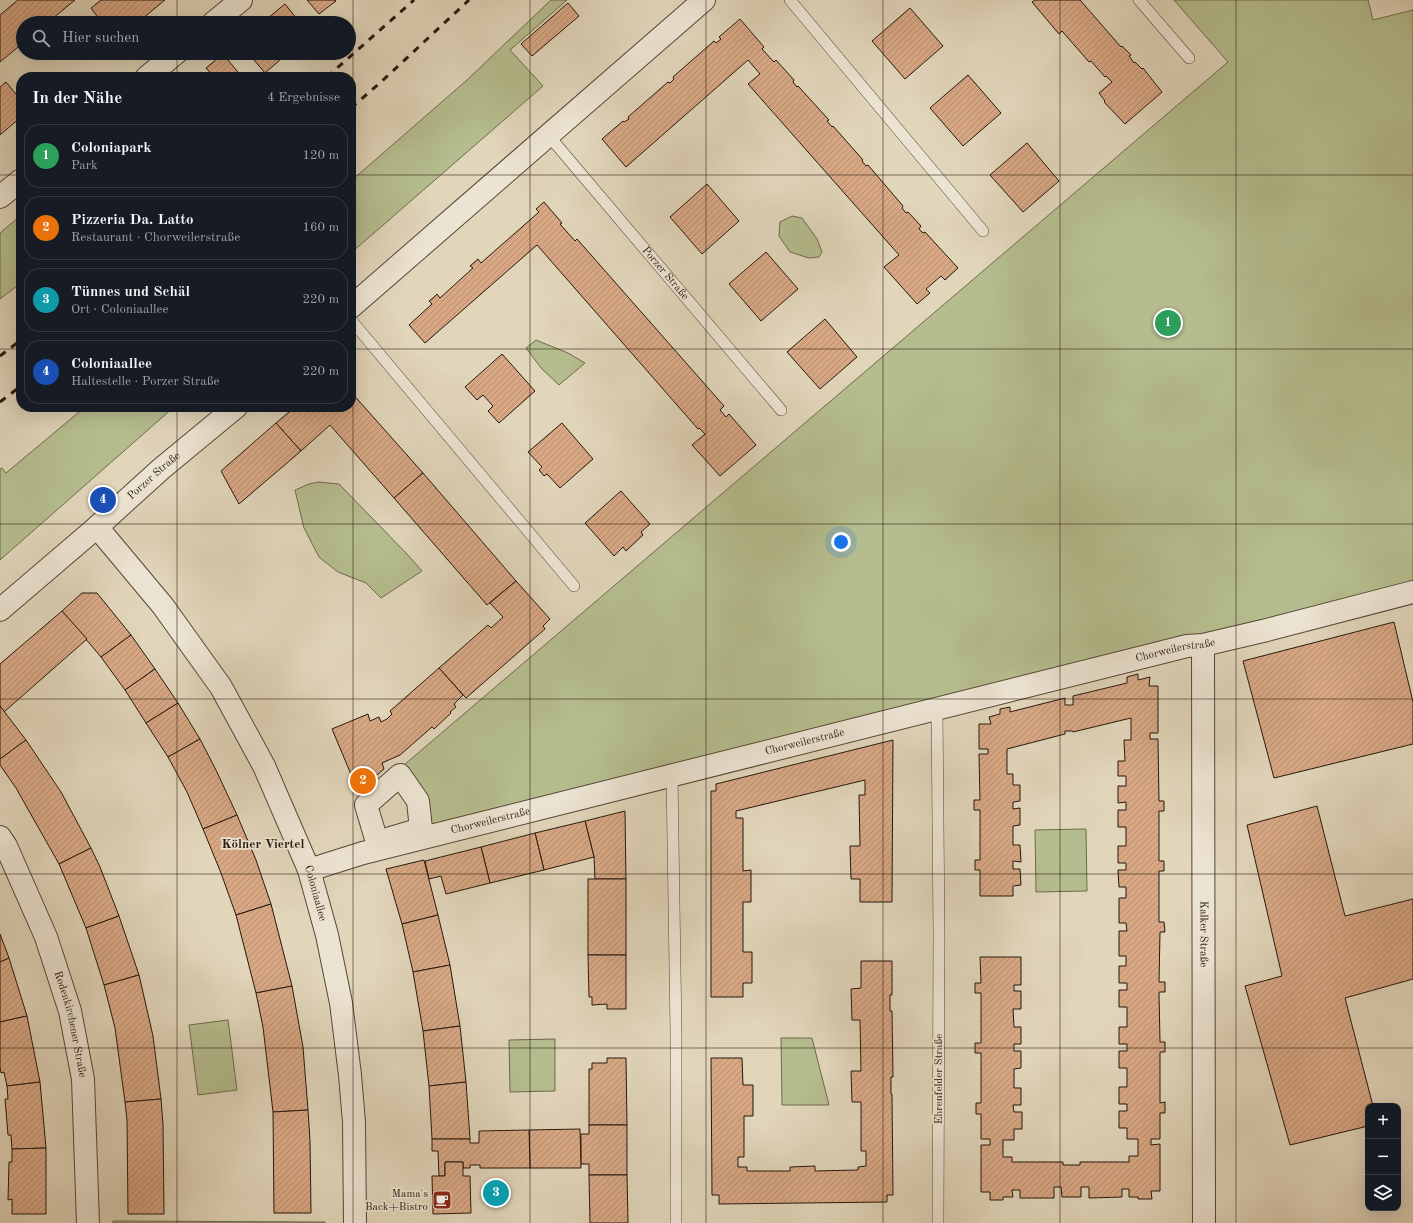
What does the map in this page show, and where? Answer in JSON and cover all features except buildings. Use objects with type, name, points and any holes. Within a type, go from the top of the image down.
[{"type":"street","points":[[221,16],[241,0]]},
{"type":"street","points":[[356,303],[704,0]]},
{"type":"street","points":[[153,72],[168,60]]},
{"type":"street","points":[[0,197],[16,184]]},
{"type":"street","name":"Porzer Straße","points":[[0,610],[97,527],[161,469],[230,412]]},
{"type":"street","name":"Coloniaallee","points":[[97,527],[164,606],[220,687],[264,766],[309,870],[327,935],[341,1003],[354,1122],[355,1223]]},
{"type":"street","name":"Chorweilerstraße","points":[[309,870],[363,853],[672,774],[1187,646],[1203,645],[1267,630],[1413,592]]},
{"type":"street","name":"Kalker Straße","points":[[1203,645],[1204,1223]]},
{"type":"street","name":"Rodenkirchener Straße","points":[[0,837],[6,846],[46,937],[70,1011],[83,1079],[88,1223]]},
{"type":"lane","points":[[790,0],[983,231]]},
{"type":"lane","points":[[1139,0],[1189,58]]},
{"type":"lane","name":"Porzer Straße","points":[[549,136],[781,410]]},
{"type":"lane","points":[[356,326],[574,586]]},
{"type":"lane","name":"Ehrenfelder Straße","points":[[937,709],[939,934],[938,1223]]},
{"type":"lane","points":[[672,774],[676,1033],[676,1223]]},
{"type":"green space","points":[[551,0],[567,0],[510,50],[543,86],[356,249],[356,177],[467,80]]},
{"type":"green space","points":[[1174,0],[1368,0],[1373,20],[1413,10],[1413,584],[421,829],[397,771],[1228,62]]},
{"type":"green space","points":[[792,216],[802,218],[817,239],[822,252],[819,257],[809,258],[790,252],[779,236],[780,222]]},
{"type":"green space","points":[[16,220],[16,287],[0,299],[0,233]]},
{"type":"green space","points":[[536,340],[568,353],[585,363],[559,385],[542,369],[526,348]]},
{"type":"green space","points":[[79,412],[168,412],[0,560],[0,469],[2,468],[6,473]]},
{"type":"green space","points":[[318,482],[339,484],[422,571],[381,598],[366,583],[338,572],[319,557],[304,528],[295,490]]},
{"type":"green space","points":[[1086,829],[1087,891],[1036,892],[1035,830]]},
{"type":"green space","points":[[228,1020],[237,1090],[198,1095],[189,1025]]},
{"type":"green space","points":[[781,1038],[812,1038],[829,1105],[782,1105]]},
{"type":"green space","points":[[555,1039],[555,1091],[510,1092],[509,1040]]},
{"type":"green space","points":[[113,1221],[325,1222],[325,1223],[113,1223]]},
{"type":"railway","points":[[356,51],[414,0]]},
{"type":"railway","points":[[356,104],[469,0]]},
{"type":"railway","points":[[333,72],[346,60]]},
{"type":"railway","points":[[0,356],[16,344]]},
{"type":"railway","points":[[0,402],[16,390]]},
{"type":"place","name":"Coloniapark","points":[[1168,323]]},
{"type":"place","name":"Coloniaallee","points":[[103,500]]},
{"type":"place","name":"Pizzeria Da. Latto","points":[[363,781]]},
{"type":"place","name":"Tünnes und Schäl","points":[[496,1193]]},
{"type":"place","name":"Mama's Back+Bistro","points":[[442,1200]]},
{"type":"district","name":"Kölner Viertel","points":[[263,844]]}]
